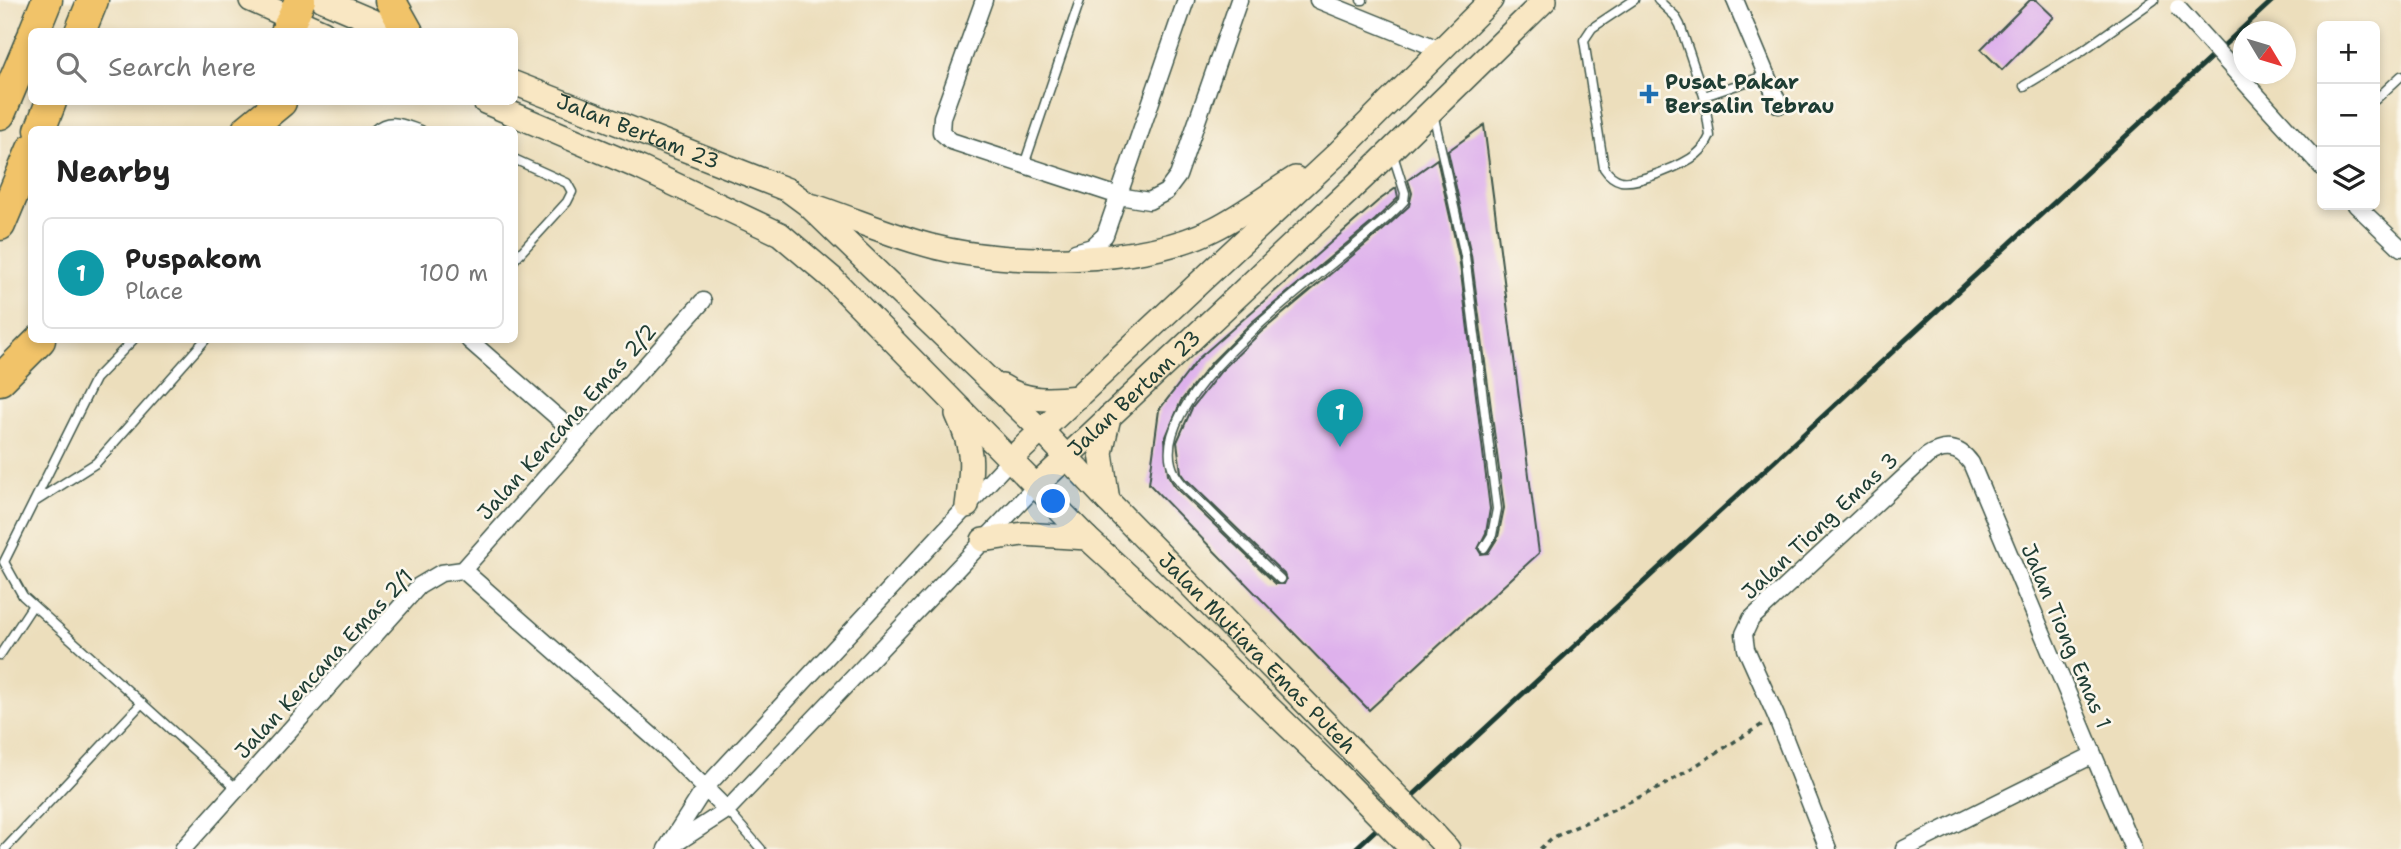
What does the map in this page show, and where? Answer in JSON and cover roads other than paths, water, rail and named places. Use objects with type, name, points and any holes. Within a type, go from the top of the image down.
[{"type":"highway","points":[[36,28],[47,0]]},
{"type":"highway","points":[[82,28],[93,0]]},
{"type":"highway","points":[[390,0],[406,28]]},
{"type":"highway","points":[[0,114],[28,48]]},
{"type":"highway","points":[[42,126],[50,105]]},
{"type":"highway","points":[[234,126],[245,105]]},
{"type":"highway","points":[[252,126],[277,105]]},
{"type":"highway","points":[[0,225],[28,158]]},
{"type":"highway","points":[[0,380],[37,343]]},
{"type":"street","points":[[251,0],[315,28]]},
{"type":"street","points":[[323,0],[389,28]]},
{"type":"street","points":[[984,0],[942,117],[941,132],[951,141],[1119,196],[1149,201],[1166,191],[1178,176],[1239,0]]},
{"type":"street","points":[[1048,258],[1092,247],[1105,235],[1185,0]]},
{"type":"street","points":[[1318,0],[1335,3],[1441,50]]},
{"type":"street","name":"Jalan Bertam 23","points":[[667,849],[705,789],[1010,460],[1339,152],[1491,0]]},
{"type":"street","name":"Jalan Bertam 23","points":[[667,849],[727,810],[1036,486],[1545,0]]},
{"type":"street","points":[[1735,0],[1779,105]]},
{"type":"street","points":[[2174,4],[2317,155]]},
{"type":"street","name":"Jalan Bertam 23","points":[[518,85],[788,190],[807,204],[1042,431]]},
{"type":"street","name":"Jalan Bertam 23","points":[[492,105],[640,168],[780,234],[832,279],[1010,460]]},
{"type":"street","points":[[807,204],[964,254],[1048,258],[1110,257],[1170,246],[1213,230],[1339,152]]},
{"type":"street","points":[[2361,210],[2401,248]]},
{"type":"street","name":"Jalan Kencana Emas 2/2","points":[[463,570],[703,301]]},
{"type":"street","points":[[471,343],[582,438]]},
{"type":"street","points":[[982,373],[1015,395],[1051,401],[1078,397]]},
{"type":"street","points":[[951,401],[967,435],[973,463],[967,506]]},
{"type":"street","points":[[1108,501],[1101,453],[1109,417]]},
{"type":"street","name":"Jalan Mutiara Emas Puteh","points":[[1042,431],[1441,842]]},
{"type":"street","name":"Jalan Tiong Emas 3","points":[[1828,849],[1776,716],[1746,649],[1744,634],[1751,619],[1927,456],[1951,448]]},
{"type":"street","name":"Jalan Tiong Emas 1","points":[[1951,448],[1966,456],[1971,463],[2133,849]]},
{"type":"street","name":"Jalan Mutiara Emas Puteh","points":[[1010,460],[1087,538],[1203,644],[1334,770],[1412,849]]},
{"type":"street","points":[[983,540],[1023,534],[1087,538]]},
{"type":"street","points":[[463,570],[661,744],[727,810]]},
{"type":"street","name":"Jalan Kencana Emas 2/1","points":[[183,849],[419,586],[441,573],[463,570]]},
{"type":"street","points":[[1904,849],[2093,755]]},
{"type":"lane","points":[[1024,165],[1080,0]]},
{"type":"lane","points":[[1634,0],[1592,28],[1584,40],[1604,167],[1618,180],[1634,181],[1697,154],[1710,136],[1704,96],[1680,25],[1675,16],[1658,0]]},
{"type":"lane","points":[[2024,86],[2082,51],[2154,0]]},
{"type":"lane","points":[[1704,96],[1767,75]]},
{"type":"lane","points":[[2380,95],[2401,76]]},
{"type":"lane","points":[[1432,110],[1465,256],[1497,509],[1492,535],[1484,548]]},
{"type":"lane","points":[[379,126],[385,121],[408,126]]},
{"type":"lane","points":[[1280,579],[1183,485],[1171,465],[1171,438],[1185,404],[1221,360],[1404,201],[1405,193],[1391,149]]},
{"type":"lane","points":[[518,161],[567,183],[572,192],[567,202],[518,256]]},
{"type":"lane","points":[[130,343],[95,379],[4,562],[23,596],[237,789]]},
{"type":"lane","points":[[36,501],[96,463],[202,343]]},
{"type":"lane","points":[[0,655],[33,605]]},
{"type":"lane","points":[[5,849],[142,703]]},
{"type":"lane","points":[[727,810],[761,849]]},
{"type":"railway","points":[[1355,849],[2273,0]]},
{"type":"place","name":"Pusat Pakar Bersalin Tebrau","points":[[1649,94]]},
{"type":"place","name":"Puspakom","points":[[1340,447]]}]
